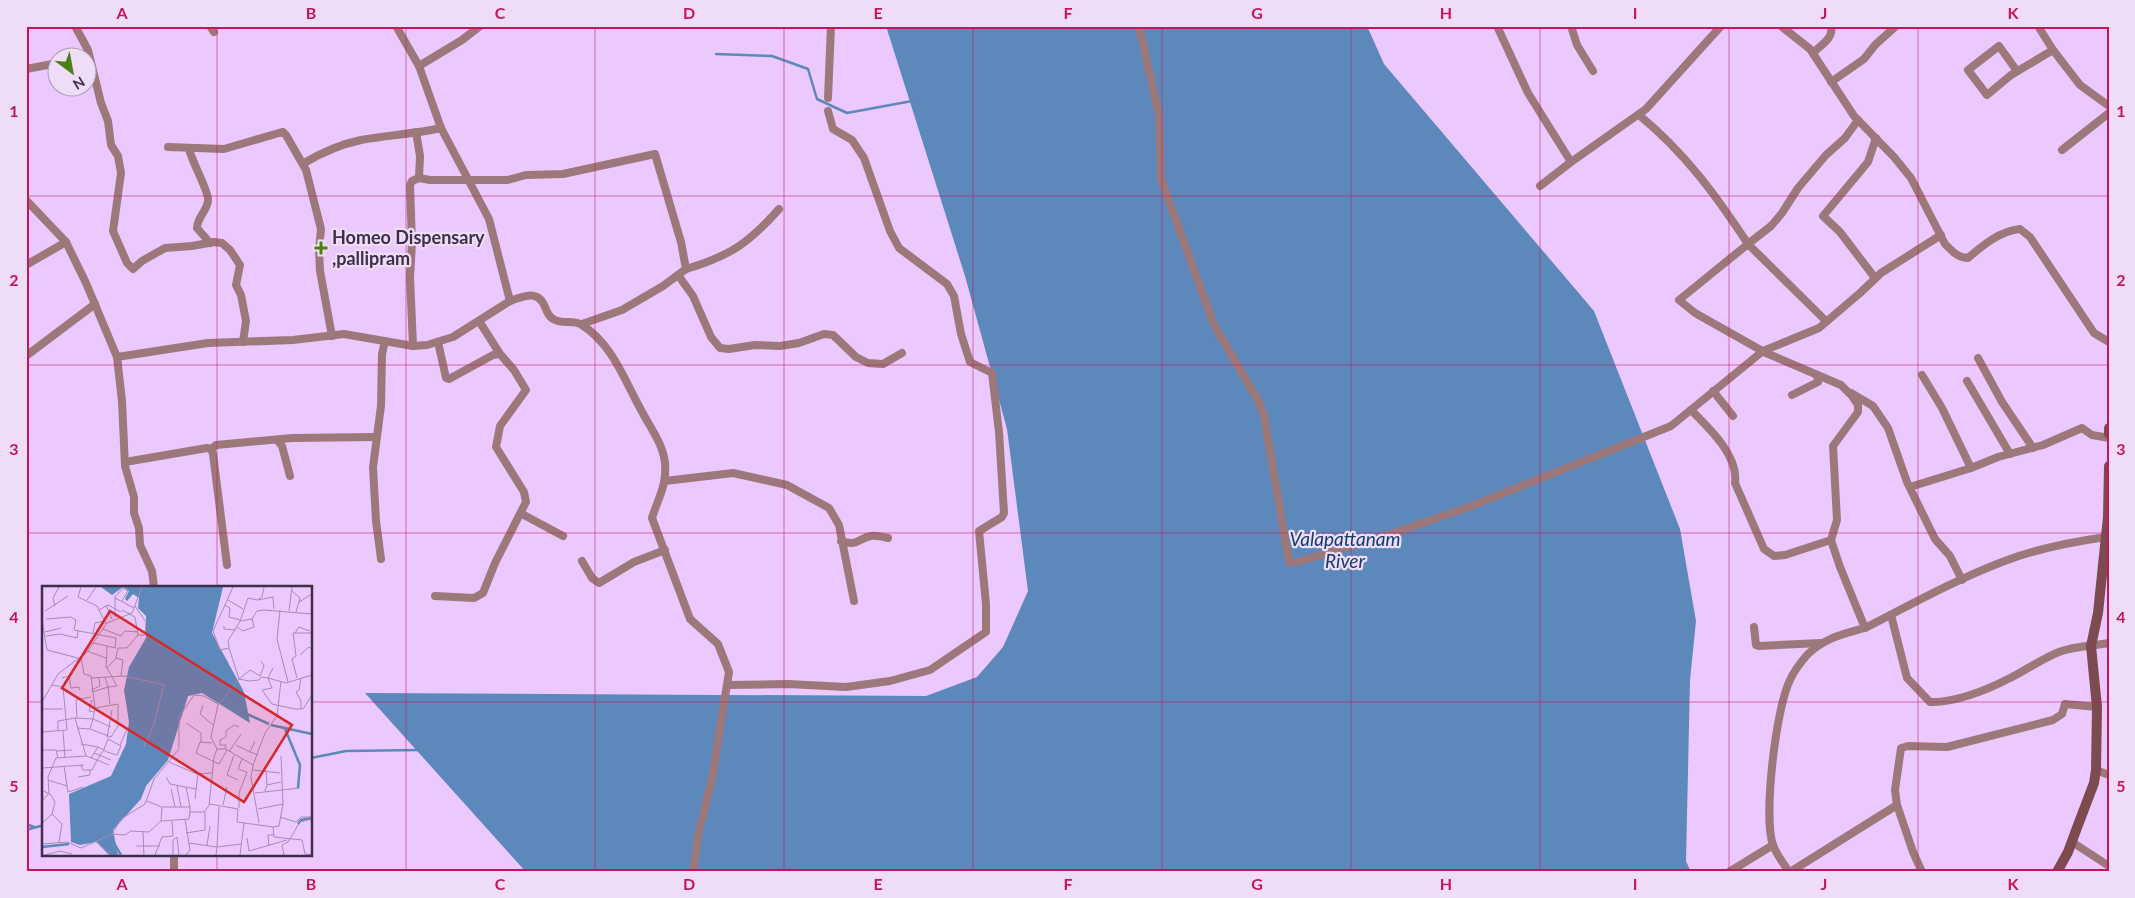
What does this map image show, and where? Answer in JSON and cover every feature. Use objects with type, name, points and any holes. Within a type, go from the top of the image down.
[{"type":"main road","points":[[2109,428],[2109,434]]},
{"type":"main road","points":[[2057,872],[2072,842],[2094,784],[2096,770],[2097,707],[2092,646],[2105,576],[2109,466]]},
{"type":"street","points":[[75,26],[87,48]]},
{"type":"street","points":[[396,26],[419,66],[442,128],[490,219],[510,301]]},
{"type":"street","points":[[419,66],[462,40],[480,26]]},
{"type":"street","points":[[828,98],[831,26]]},
{"type":"street","points":[[1139,26],[1159,115],[1161,180],[1214,325],[1259,402],[1264,416],[1289,562],[1296,562],[1382,536],[1470,506],[1672,426],[1763,351],[1819,328],[1875,278],[1911,252],[1941,235]]},
{"type":"street","points":[[1497,26],[1528,93],[1572,162]]},
{"type":"street","points":[[1571,26],[1577,45],[1592,71]]},
{"type":"street","points":[[1540,186],[1646,110],[1721,26]]},
{"type":"street","points":[[1781,26],[1813,53],[1858,120],[1911,178],[1941,235],[1953,253],[1962,258],[1968,258],[1989,241],[2013,230],[2020,229],[2030,236],[2094,333],[2109,342]]},
{"type":"street","points":[[1813,53],[1830,37],[1831,26]]},
{"type":"street","points":[[1831,82],[1864,59],[1896,26]]},
{"type":"street","points":[[2038,26],[2052,50],[2080,85],[2109,106]]},
{"type":"street","points":[[2017,71],[1998,46],[1968,70],[1987,95],[2017,71],[2052,50]]},
{"type":"street","points":[[26,68],[48,65]]},
{"type":"street","points":[[98,92],[108,121],[111,145],[118,156],[120,164],[121,172],[113,231],[127,263],[133,269],[142,261],[166,248],[222,243],[230,250],[240,265],[236,285],[241,295],[246,321],[243,342]]},
{"type":"street","points":[[728,685],[788,684],[846,686],[890,681],[930,670],[986,632],[986,604],[979,531],[1002,517],[1004,513],[999,432],[992,373],[970,362],[961,334],[954,296],[947,284],[899,248],[890,231],[864,158],[852,140],[833,129],[828,111]]},
{"type":"street","points":[[2062,150],[2109,113]]},
{"type":"street","points":[[1639,114],[1681,152],[1711,189],[1748,244],[1826,321]]},
{"type":"street","points":[[1858,120],[1845,138],[1826,155],[1798,188],[1771,226],[1679,300],[1695,313],[1763,351],[1841,385],[1858,405],[1858,412],[1833,446],[1838,520],[1831,540],[1865,628]]},
{"type":"street","points":[[304,163],[319,154],[361,140],[442,128]]},
{"type":"street","points":[[168,148],[224,149],[283,132],[304,163],[321,230],[320,270],[332,336]]},
{"type":"street","points":[[416,132],[420,156],[419,178]]},
{"type":"street","points":[[1875,278],[1840,232],[1822,216],[1868,162],[1876,138]]},
{"type":"street","points":[[189,148],[208,197],[208,203],[198,218],[197,228],[210,243]]},
{"type":"street","points":[[414,346],[410,277],[412,243],[410,185],[412,181],[419,178],[430,180],[508,180],[526,175],[563,174],[655,154],[681,242],[686,269]]},
{"type":"street","points":[[26,200],[66,242],[117,357],[122,401],[125,462],[134,497],[134,513],[140,545],[152,571],[154,586]]},
{"type":"street","points":[[117,357],[208,343],[293,340],[344,334],[414,346],[427,345],[453,337],[510,301],[523,295],[534,295],[541,299],[551,318],[557,321],[582,324],[622,310],[663,286],[686,269],[716,260],[740,247],[758,233],[779,208]]},
{"type":"street","points":[[26,266],[66,242]]},
{"type":"street","points":[[678,275],[693,296],[711,337],[720,348],[729,349],[754,345],[780,346],[799,343],[824,334],[833,335],[856,357],[868,364],[883,364],[902,353]]},
{"type":"street","points":[[26,356],[95,304]]},
{"type":"street","points":[[435,596],[474,598],[483,593],[495,563],[522,514],[526,502],[524,492],[496,447],[500,426],[526,390],[479,321]]},
{"type":"street","points":[[582,324],[603,345],[620,368],[657,438],[665,461],[666,481],[652,518],[690,618],[718,644],[729,672],[712,779],[697,843],[693,872]]},
{"type":"street","points":[[381,559],[373,467],[381,406],[382,354],[385,341]]},
{"type":"street","points":[[438,342],[446,378],[450,379],[493,355],[500,354]]},
{"type":"street","points":[[1978,358],[2002,402],[2034,448]]},
{"type":"street","points":[[1792,396],[1818,382],[1817,375]]},
{"type":"street","points":[[1922,375],[1942,408],[1971,468]]},
{"type":"street","points":[[1967,381],[2010,454]]},
{"type":"street","points":[[1713,391],[1733,416]]},
{"type":"street","points":[[1848,392],[1866,401],[1878,412],[1894,443],[1910,487],[1935,539],[1950,556],[1962,580]]},
{"type":"street","points":[[1691,410],[1723,445],[1736,473],[1735,483],[1764,549],[1774,556],[1785,556],[1831,540]]},
{"type":"street","points":[[1910,487],[2034,448],[2082,428],[2092,436],[2109,438]]},
{"type":"street","points":[[125,462],[162,454],[211,449],[216,446],[324,437],[376,437]]},
{"type":"street","points":[[278,441],[282,446],[290,476]]},
{"type":"street","points":[[211,449],[220,498],[227,565]]},
{"type":"street","points":[[666,481],[733,473],[786,485],[829,508],[838,525],[854,600]]},
{"type":"street","points":[[522,514],[563,536]]},
{"type":"street","points":[[841,541],[849,544],[861,542],[870,536],[888,538]]},
{"type":"street","points":[[1897,805],[1789,872],[1773,846],[1769,816],[1772,773],[1782,704],[1790,680],[1796,670],[1821,643],[1832,637],[1865,628],[2003,562],[2065,543],[2106,537]]},
{"type":"street","points":[[582,561],[592,578],[599,582],[634,562],[665,550]]},
{"type":"street","points":[[1891,615],[1908,678],[1930,702],[1943,703],[2008,680],[2058,652],[2074,647],[2109,643]]},
{"type":"street","points":[[1754,627],[1756,645],[1759,646],[1821,643]]},
{"type":"street","points":[[1922,872],[1897,805],[1895,790],[1901,748],[1947,747],[2000,734],[2034,723],[2053,720],[2062,714],[2065,704],[2097,707]]},
{"type":"street","points":[[2096,770],[2109,776]]},
{"type":"street","points":[[2072,842],[2109,866]]},
{"type":"street","points":[[1729,872],[1773,846]]},
{"type":"street","points":[[174,856],[174,872]]},
{"type":"water","name":"Valapattanam River","points":[[886,26],[1367,26],[1384,64],[1594,311],[1680,529],[1696,621],[1690,680],[1686,861],[1691,872],[526,872],[365,693],[926,696],[977,677],[1003,647],[1028,591],[1007,429],[965,276]]},
{"type":"waterway","points":[[716,54],[772,56],[808,69],[817,99],[847,113],[912,101]]},
{"type":"waterway","points":[[312,758],[346,751],[419,750]]},
{"type":"waterway","points":[[26,824],[34,827]]},
{"type":"waterway","points":[[26,830],[42,826]]},
{"type":"place","name":"Homeo Dispensary ,pallipram","points":[[321,248]]}]
